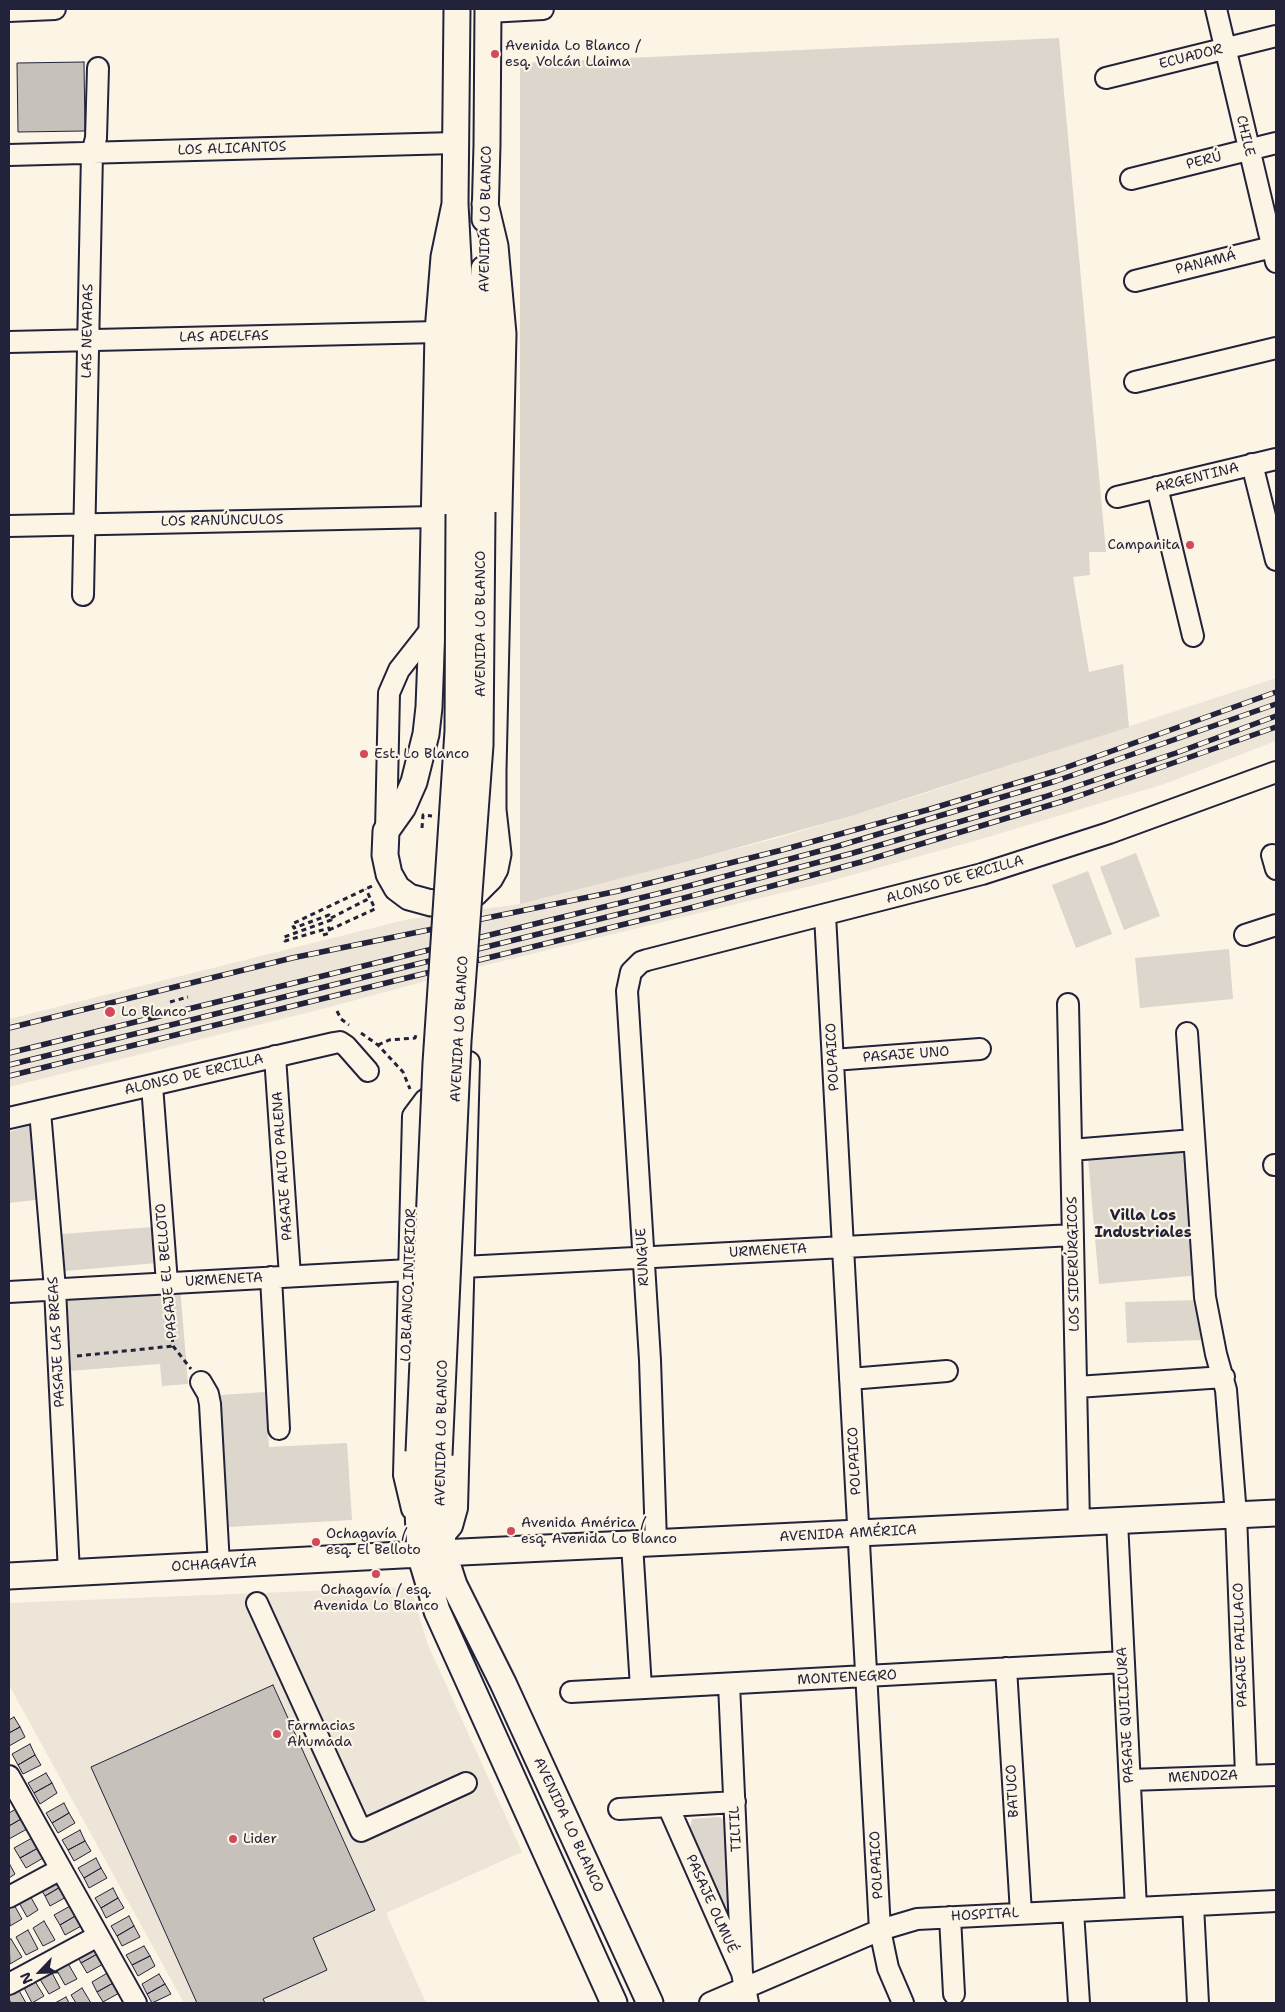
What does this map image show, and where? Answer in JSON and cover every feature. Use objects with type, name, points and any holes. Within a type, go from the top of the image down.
[{"type":"main road","name":"AVENIDA LO BLANCO","points":[[457,9],[455,204],[471,513]]},
{"type":"main road","name":"AVENIDA LO BLANCO","points":[[488,11],[488,145],[471,513],[436,1063],[429,1453],[438,1497],[430,1590],[446,1632],[614,2003]]},
{"type":"main road","points":[[455,204],[444,257],[438,332],[429,707],[426,734],[414,782],[403,807],[386,831],[384,855],[389,874],[397,888],[408,897],[416,901],[444,903],[466,898],[484,885],[495,869],[498,854],[493,810],[493,760],[503,334],[498,265],[485,204]]},
{"type":"main road","name":"AVENIDA LO BLANCO","points":[[429,1453],[417,1488],[418,1522],[460,1596],[503,1684],[650,2003]]},
{"type":"main road","name":"AVENIDA AMÉRICA","points":[[435,1549],[644,1543],[1276,1513]]},
{"type":"main road","name":"OCHAGAVÍA","points":[[9,1576],[219,1565],[435,1549]]},
{"type":"street","points":[[16,10],[55,9]]},
{"type":"street","points":[[488,11],[542,9]]},
{"type":"street","name":"CHILE","points":[[1216,9],[1275,252]]},
{"type":"street","name":"ECUADOR","points":[[1106,78],[1276,36]]},
{"type":"street","name":"LAS NEVADAS","points":[[83,595],[92,153],[96,138],[98,68]]},
{"type":"street","name":"LOS ALICANTOS","points":[[9,156],[456,143]]},
{"type":"street","name":"PERÚ","points":[[1131,179],[1276,143]]},
{"type":"street","name":"PANAMÁ","points":[[1135,281],[1275,252]]},
{"type":"street","name":"LAS ADELFAS","points":[[9,342],[438,332]]},
{"type":"street","points":[[1135,382],[1276,348]]},
{"type":"street","name":"ARGENTINA","points":[[1117,497],[1276,458]]},
{"type":"street","points":[[1252,464],[1276,560]]},
{"type":"street","points":[[1157,487],[1193,636]]},
{"type":"street","name":"LOS RANÚNCULOS","points":[[9,526],[434,517]]},
{"type":"street","points":[[386,831],[389,693],[399,670],[432,628]]},
{"type":"street","name":"ALONSO DE ERCILLA","points":[[631,972],[641,962],[647,960],[825,915],[1014,864],[1109,833],[1276,772]]},
{"type":"street","name":"POLPAICO","points":[[825,915],[880,1930],[888,1968],[903,2003]]},
{"type":"street","points":[[1245,935],[1276,925]]},
{"type":"street","name":"RUNGUE","points":[[631,972],[628,992],[650,1360],[640,1688]]},
{"type":"street","name":"LOS SIDERÚRGICOS","points":[[1068,1004],[1080,1523]]},
{"type":"street","name":"PASAJE PAILLACO","points":[[1188,1033],[1205,1297],[1216,1354],[1224,1377],[1226,1390],[1236,1515],[1246,1775]]},
{"type":"street","name":"ALONSO DE ERCILLA","points":[[9,1118],[340,1042],[368,1070]]},
{"type":"street","points":[[435,1549],[452,1526],[457,1508],[469,1042]]},
{"type":"street","name":"PASAJE UNO","points":[[833,1060],[980,1050]]},
{"type":"street","name":"PASAJE ALTO PALENA","points":[[275,1056],[280,1277],[279,1429]]},
{"type":"street","name":"PASAJE EL BELLOTO","points":[[152,1085],[167,1283]]},
{"type":"street","name":"LO BLANCO INTERIOR","points":[[418,1522],[409,1500],[404,1474],[413,1116],[425,1100],[434,1094],[446,1092],[453,1094],[468,1105]]},
{"type":"street","name":"PASAJE LAS BREAS","points":[[40,1111],[54,1289],[69,1573]]},
{"type":"street","points":[[1071,1150],[1194,1140]]},
{"type":"street","name":"URMENETA","points":[[464,1267],[1073,1235]]},
{"type":"street","name":"URMENETA","points":[[9,1292],[409,1270]]},
{"type":"street","points":[[850,1379],[947,1371]]},
{"type":"street","points":[[1077,1387],[1224,1377]]},
{"type":"street","points":[[201,1382],[208,1394],[210,1404],[219,1565]]},
{"type":"street","name":"PASAJE QUILICURA","points":[[1116,1522],[1136,1908]]},
{"type":"street","points":[[257,1603],[361,1831],[466,1783]]},
{"type":"street","name":"MONTENEGRO","points":[[571,1692],[1124,1662]]},
{"type":"street","name":"BATUCO","points":[[1006,1668],[1020,1913]]},
{"type":"street","name":"TILTIL","points":[[730,1684],[745,1988]]},
{"type":"street","name":"MENDOZA","points":[[1130,1780],[1276,1775]]},
{"type":"street","points":[[9,1776],[16,1804],[61,1868],[136,2003]]},
{"type":"street","points":[[618,1809],[735,1802]]},
{"type":"street","name":"PASAJE OLMUÉ","points":[[668,1806],[745,1988]]},
{"type":"street","points":[[9,1897],[61,1868]]},
{"type":"street","name":"HOSPITAL","points":[[710,2003],[880,1930],[917,1919],[1276,1900]]},
{"type":"street","points":[[1193,1905],[1198,2003]]},
{"type":"street","points":[[1074,1911],[1079,2003]]},
{"type":"street","points":[[950,1917],[954,1994]]},
{"type":"street","points":[[9,1984],[98,1936]]},
{"type":"path","points":[[330,918],[329,915],[294,928],[292,924],[375,885]]},
{"type":"path","points":[[366,889],[375,909],[329,930],[329,928],[285,941],[284,937],[331,920],[330,918],[370,898]]},
{"type":"path","points":[[323,935],[330,933],[329,930]]},
{"type":"path","points":[[170,1002],[188,997]]},
{"type":"path","points":[[378,1045],[389,1040],[415,1038],[416,1028]]},
{"type":"path","name":"PASAJE EL BELLOTO","points":[[167,1283],[173,1346],[201,1382]]},
{"type":"path","points":[[58,1358],[173,1346]]},
{"type":"shaded area","points":[[1059,38],[1106,552],[1089,552],[1090,575],[1073,577],[1089,672],[1123,664],[1129,727],[851,816],[693,860],[520,904],[520,63]]},
{"type":"shaded area","points":[[1276,678],[1276,741],[1164,784],[981,839],[827,882],[478,967],[322,1009],[9,1087],[9,1019],[409,919],[520,904],[778,838],[923,794]]},
{"type":"shaded area","points":[[1136,853],[1160,916],[1124,930],[1100,867]]},
{"type":"shaded area","points":[[1088,871],[1112,934],[1076,948],[1052,885]]},
{"type":"shaded area","points":[[1229,949],[1233,999],[1140,1008],[1135,958]]},
{"type":"shaded area","points":[[36,1123],[44,1199],[9,1203],[9,1132]]},
{"type":"shaded area","points":[[1189,1149],[1201,1275],[1099,1284],[1088,1158]]},
{"type":"shaded area","points":[[165,1226],[168,1262],[65,1271],[62,1234]]},
{"type":"shaded area","points":[[180,1286],[188,1384],[162,1386],[160,1364],[69,1371],[63,1294]]},
{"type":"shaded area","points":[[1201,1300],[1202,1340],[1127,1343],[1125,1302]]},
{"type":"shaded area","points":[[265,1392],[269,1447],[347,1443],[352,1520],[229,1527],[221,1395]]},
{"type":"shaded area","points":[[410,1587],[428,1645],[522,1852],[386,1913],[426,2003],[184,2003],[9,1685],[9,1603]]},
{"type":"shaded area","points":[[719,1817],[723,1819],[725,1826],[733,1919],[730,1922],[690,1829],[692,1819]]},
{"type":"building","points":[[84,62],[85,131],[18,132],[17,63]]},
{"type":"building","name":"Lider","points":[[273,1685],[375,1910],[313,1938],[327,1970],[263,1999],[265,2003],[197,2003],[91,1767]]},
{"type":"building","points":[[14,1717],[20,1727],[9,1733],[9,1720]]},
{"type":"building","points":[[20,1727],[25,1737],[9,1746],[9,1733]]},
{"type":"building","points":[[30,1744],[35,1755],[18,1765],[12,1754]]},
{"type":"building","points":[[35,1755],[41,1765],[23,1774],[18,1765]]},
{"type":"building","points":[[46,1773],[52,1783],[34,1793],[28,1783]]},
{"type":"building","points":[[52,1783],[57,1793],[40,1804],[34,1793]]},
{"type":"building","points":[[64,1803],[69,1813],[52,1823],[46,1813]]},
{"type":"building","points":[[16,1809],[21,1819],[9,1826],[9,1813]]},
{"type":"building","points":[[69,1813],[75,1823],[58,1833],[52,1823]]},
{"type":"building","points":[[21,1819],[27,1829],[9,1839],[9,1826]]},
{"type":"building","points":[[80,1830],[85,1841],[68,1850],[62,1840]]},
{"type":"building","points":[[32,1838],[38,1848],[20,1858],[14,1848]]},
{"type":"building","points":[[85,1841],[91,1851],[74,1861],[68,1850]]},
{"type":"building","points":[[38,1848],[43,1858],[26,1868],[20,1858]]},
{"type":"building","points":[[96,1858],[101,1868],[84,1878],[78,1868]]},
{"type":"building","points":[[9,1863],[15,1874],[9,1878]]},
{"type":"building","points":[[101,1868],[107,1878],[89,1888],[84,1878]]},
{"type":"building","points":[[57,1876],[62,1886],[45,1896],[39,1886]]},
{"type":"building","points":[[62,1886],[68,1896],[50,1906],[45,1896]]},
{"type":"building","points":[[113,1888],[118,1898],[101,1908],[95,1898]]},
{"type":"building","points":[[28,1892],[38,1910],[27,1917],[17,1899]]},
{"type":"building","points":[[118,1898],[124,1908],[106,1918],[101,1908]]},
{"type":"building","points":[[12,1901],[22,1919],[10,1926],[9,1903]]},
{"type":"building","points":[[72,1905],[77,1915],[60,1925],[54,1915]]},
{"type":"building","points":[[77,1915],[83,1925],[65,1935],[60,1925]]},
{"type":"building","points":[[129,1916],[134,1926],[117,1936],[111,1926]]},
{"type":"building","points":[[44,1921],[55,1940],[43,1946],[33,1928]]},
{"type":"building","points":[[134,1926],[140,1937],[122,1946],[117,1936]]},
{"type":"building","points":[[28,1930],[38,1949],[26,1955],[16,1937]]},
{"type":"building","points":[[11,1939],[22,1957],[10,1964],[9,1940]]},
{"type":"building","points":[[93,1943],[99,1953],[81,1963],[76,1953]]},
{"type":"building","points":[[144,1946],[150,1956],[132,1965],[126,1955]]},
{"type":"building","points":[[99,1953],[105,1963],[87,1973],[81,1963]]},
{"type":"building","points":[[150,1956],[155,1966],[138,1976],[132,1965]]},
{"type":"building","points":[[66,1960],[77,1979],[65,1985],[55,1967]]},
{"type":"building","points":[[50,1969],[60,1988],[49,1994],[38,1976]]},
{"type":"building","points":[[109,1972],[115,1982],[97,1992],[92,1982]]},
{"type":"building","points":[[159,1974],[165,1984],[147,1994],[142,1984]]},
{"type":"building","points":[[33,1978],[44,1996],[32,2003],[22,1984]]},
{"type":"building","points":[[115,1982],[121,1992],[103,2002],[97,1992]]},
{"type":"building","points":[[165,1984],[171,1994],[152,2003],[147,1994]]},
{"type":"building","points":[[17,1987],[26,2003],[11,2003],[9,1991]]},
{"type":"building","points":[[82,1988],[91,2003],[76,2003],[71,1995]]},
{"type":"building","points":[[66,1997],[69,2003],[55,2003]]},
{"type":"railway","points":[[9,1028],[292,958],[618,891],[782,850],[927,810],[1059,770],[1276,692]]},
{"type":"railway","points":[[9,1053],[681,888],[835,847],[1056,781],[1276,704]]},
{"type":"railway","points":[[9,1065],[684,898],[853,853],[1044,797],[1176,753],[1276,716]]},
{"type":"railway","points":[[9,1076],[694,907],[861,862],[1067,800],[1276,727]]},
{"type":"place","name":"Avenida Lo Blanco / esq. Volcán Llaima","points":[[495,54]]},
{"type":"place","name":"Campanita","points":[[1190,545]]},
{"type":"place","name":"Est. Lo Blanco","points":[[364,754]]},
{"type":"place","name":"Lo Blanco","points":[[110,1012]]},
{"type":"place","name":"Avenida América / esq. Avenida Lo Blanco","points":[[511,1531]]},
{"type":"place","name":"Ochagavía / esq. El Belloto","points":[[316,1542]]},
{"type":"place","name":"Ochagavía / esq. Avenida Lo Blanco","points":[[376,1574]]},
{"type":"place","name":"Farmacias Ahumada","points":[[277,1734]]},
{"type":"place","name":"Lider","points":[[233,1839]]},
{"type":"district","name":"Villa Los Industriales","points":[[1143,1224]]}]
